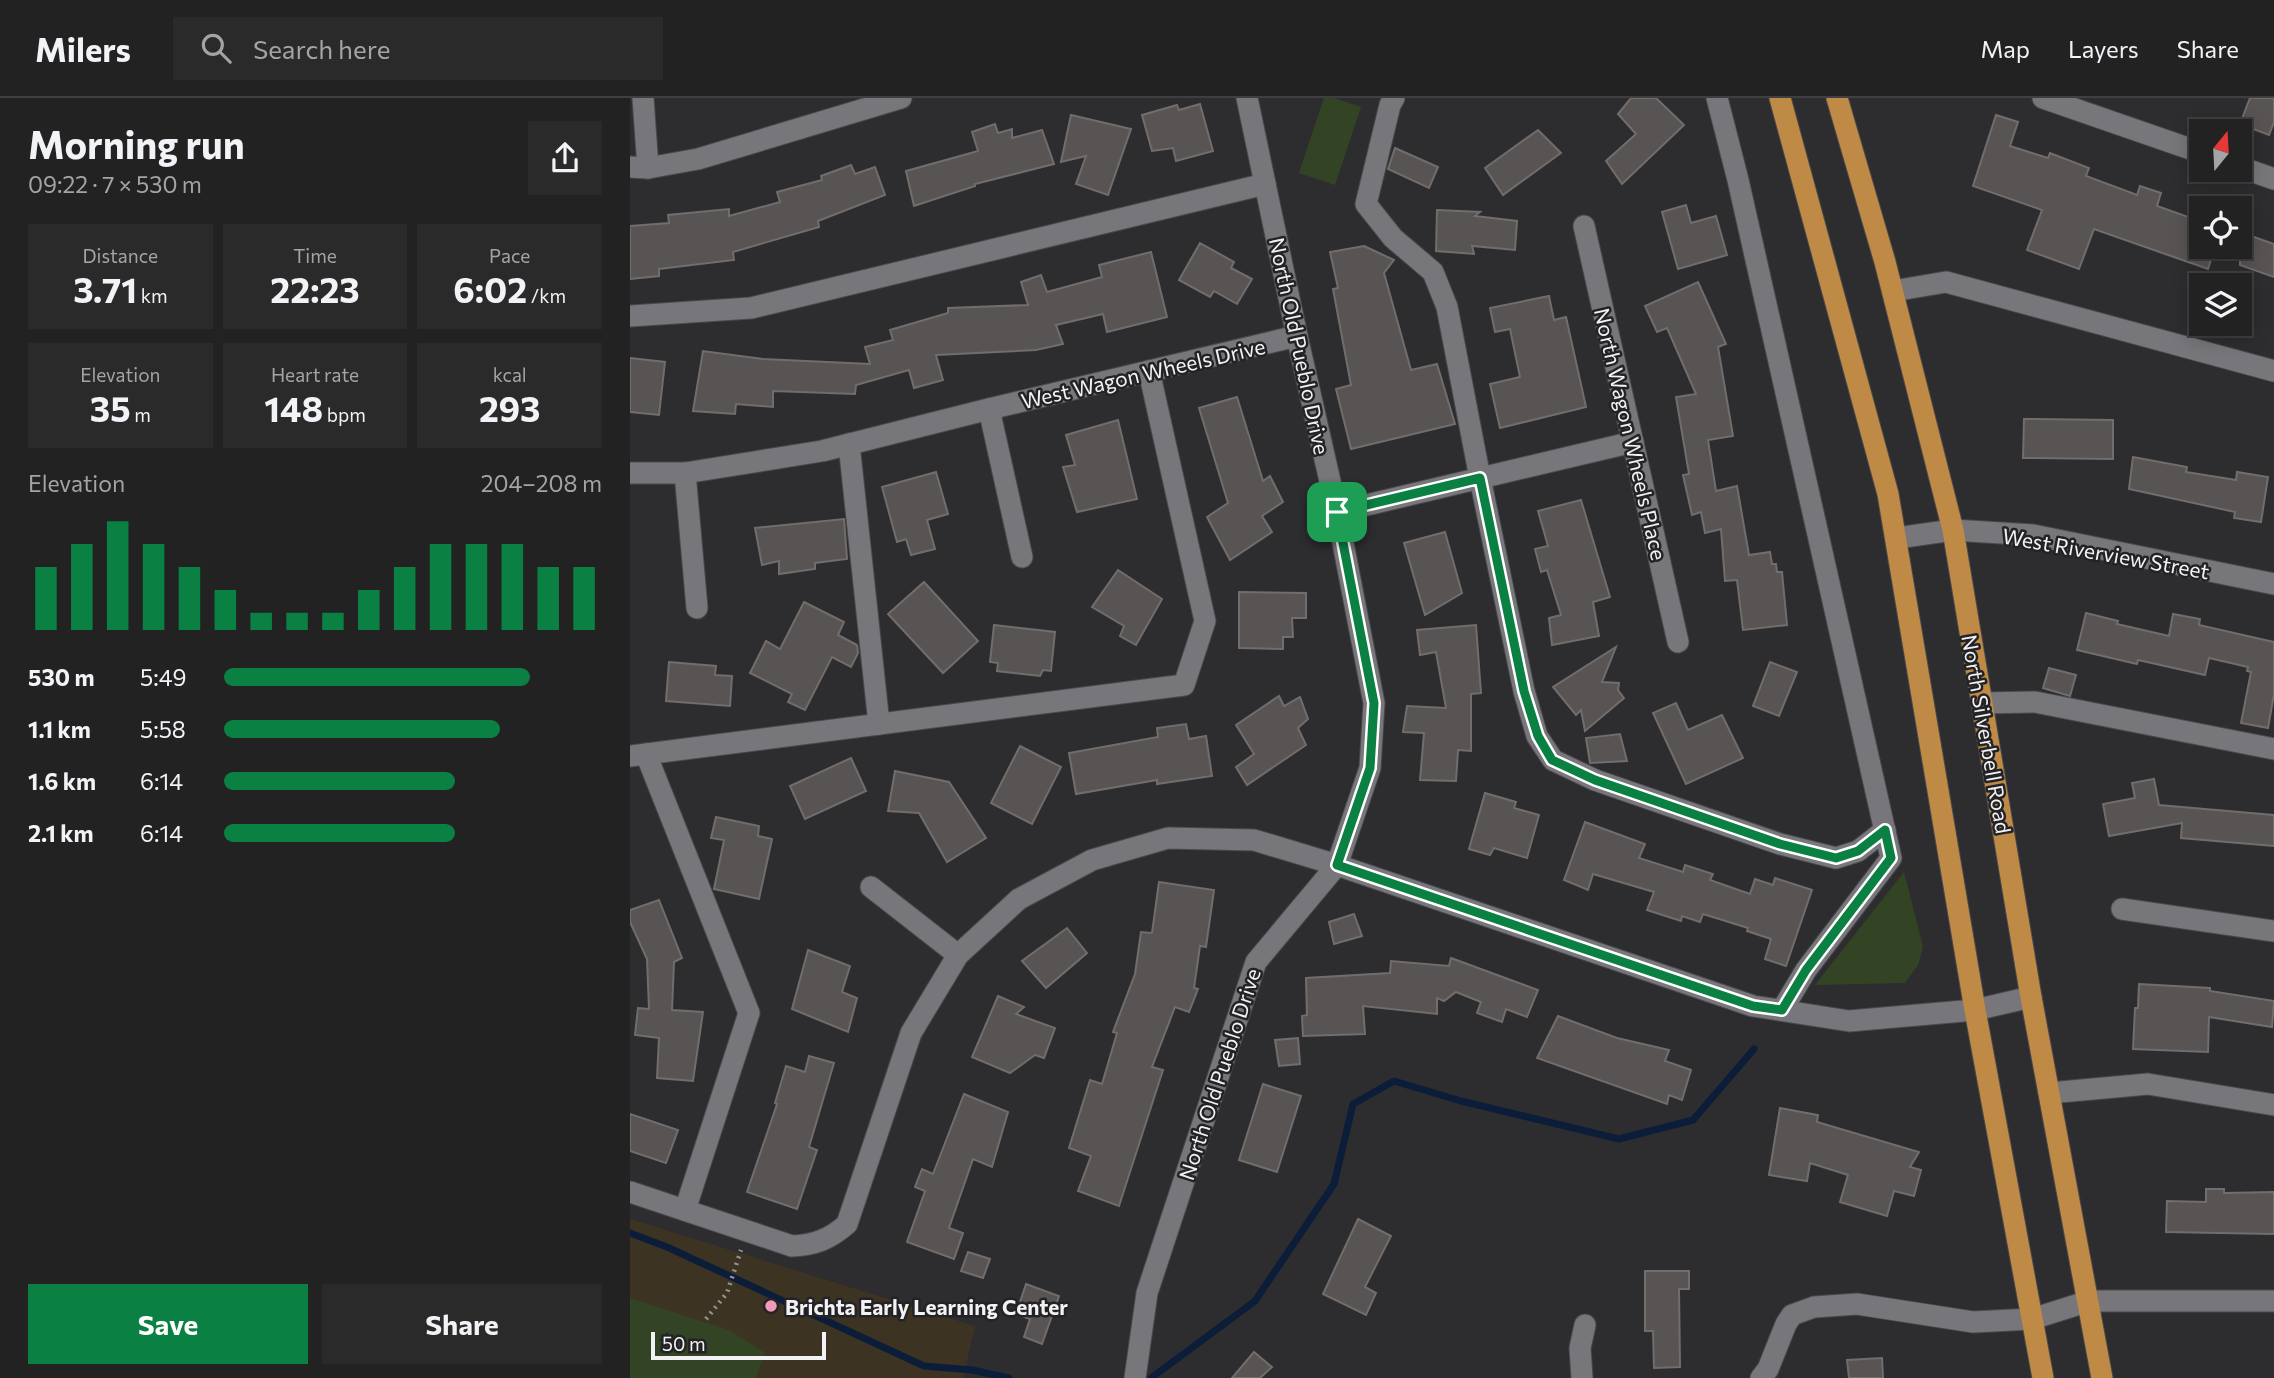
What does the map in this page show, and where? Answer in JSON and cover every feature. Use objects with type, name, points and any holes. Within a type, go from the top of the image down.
[{"type":"main road","points":[[1780,98],[1888,494],[1975,1010],[2043,1378]]},
{"type":"main road","name":"North Silverbell Road","points":[[1837,98],[1893,291],[1952,530],[2031,997],[2102,1378]]},
{"type":"street","points":[[643,98],[639,168],[712,155],[901,98]]},
{"type":"street","name":"North Old Pueblo Drive","points":[[1135,1378],[1147,1293],[1256,961],[1337,865],[1370,768],[1374,703],[1337,512],[1247,98]]},
{"type":"street","points":[[1394,98],[1366,204],[1393,238],[1433,272],[1447,307],[1524,691],[1538,736],[1552,760],[1595,780],[1780,844],[1836,858],[1858,851],[1885,830]]},
{"type":"street","points":[[1717,98],[1738,180],[1891,858],[1806,970],[1782,1010]]},
{"type":"street","points":[[2043,98],[2189,149]]},
{"type":"street","points":[[2252,171],[2274,179]]},
{"type":"street","points":[[630,316],[751,308],[1265,184]]},
{"type":"street","name":"North Wagon Wheels Place","points":[[1584,226],[1678,642]]},
{"type":"street","points":[[1893,291],[1945,282],[2274,371]]},
{"type":"street","name":"West Wagon Wheels Drive","points":[[630,473],[685,473],[822,451],[1297,337]]},
{"type":"street","points":[[685,1210],[749,1013],[638,755],[1184,685],[1205,621],[1149,371]]},
{"type":"street","points":[[989,409],[1022,557]]},
{"type":"street","points":[[1337,512],[1633,442]]},
{"type":"street","points":[[849,444],[879,724]]},
{"type":"street","points":[[685,473],[697,608]]},
{"type":"street","name":"West Riverview Street","points":[[1896,538],[1952,530],[2033,535],[2274,584]]},
{"type":"street","points":[[1982,703],[2035,702],[2274,749]]},
{"type":"street","points":[[630,1192],[792,1246],[823,1241],[847,1224],[911,1033],[958,955],[1020,899],[1092,860],[1168,838],[1254,840],[1337,865],[1753,1006],[1849,1021],[1975,1010],[2031,997]]},
{"type":"street","points":[[871,887],[958,955]]},
{"type":"street","points":[[2122,909],[2274,931]]},
{"type":"street","points":[[2049,1093],[2148,1084],[2274,1105]]},
{"type":"street","points":[[1761,1378],[1768,1369],[1792,1315],[1814,1307],[1857,1304],[1973,1322],[2032,1319],[2089,1301],[2274,1301]]},
{"type":"street","points":[[1582,1378],[1580,1348],[1585,1325]]},
{"type":"path","points":[[705,1319],[727,1293],[741,1250]]},
{"type":"shaded area","name":"Brichta Early Learning Center","points":[[630,1219],[975,1326],[963,1378],[630,1378]]},
{"type":"green space","points":[[1324,98],[1334,98],[1361,107],[1335,185],[1299,173]]},
{"type":"green space","points":[[1904,872],[1923,947],[1918,965],[1905,983],[1815,985]]},
{"type":"green space","points":[[630,1298],[729,1330],[765,1353],[756,1378],[630,1378]]},
{"type":"building","points":[[1631,98],[1656,98],[1684,125],[1622,184],[1606,161],[1636,134],[1618,114]]},
{"type":"building","points":[[2250,98],[2274,98],[2274,122],[2269,135],[2252,129],[2252,119],[2242,119]]},
{"type":"building","points":[[1200,104],[1213,151],[1176,161],[1173,148],[1152,151],[1142,115],[1177,105],[1179,110]]},
{"type":"building","points":[[1071,115],[1131,129],[1108,195],[1076,184],[1086,156],[1061,162]]},
{"type":"building","points":[[1996,115],[2018,122],[2010,146],[2048,158],[2050,153],[2089,168],[2086,176],[2137,195],[2140,186],[2161,193],[2157,206],[2189,217],[2189,259],[2211,259],[2208,269],[2094,229],[2079,269],[2027,250],[2042,210],[1973,186]]},
{"type":"building","points":[[995,124],[998,133],[1012,129],[1012,138],[1042,130],[1054,164],[975,184],[914,206],[906,171],[978,151],[972,132]]},
{"type":"building","points":[[1538,130],[1561,153],[1503,195],[1485,168]]},
{"type":"building","points":[[1395,148],[1438,167],[1429,188],[1388,169]]},
{"type":"building","points":[[851,165],[855,174],[875,167],[885,195],[818,221],[819,227],[733,252],[734,260],[659,269],[659,276],[630,279],[630,226],[669,223],[668,215],[729,209],[729,216],[780,202],[777,192],[822,180],[821,176]]},
{"type":"building","points":[[1686,205],[1691,223],[1716,216],[1727,255],[1678,269],[1662,212]]},
{"type":"building","points":[[1437,210],[1480,212],[1475,216],[1517,221],[1515,250],[1472,246],[1474,254],[1436,251]]},
{"type":"building","points":[[2252,236],[2274,244],[2274,277],[2240,265],[2240,259],[2252,259]]},
{"type":"building","points":[[1200,243],[1234,262],[1231,268],[1252,279],[1237,304],[1214,291],[1210,297],[1179,280]]},
{"type":"building","points":[[1364,246],[1394,260],[1384,273],[1411,370],[1437,364],[1455,424],[1351,449],[1336,389],[1351,385],[1333,289],[1338,288],[1330,252]]},
{"type":"building","points":[[1151,252],[1167,317],[1107,332],[1103,314],[1056,325],[1063,344],[1036,350],[936,355],[943,380],[914,388],[909,370],[856,385],[855,394],[773,391],[773,407],[736,404],[735,414],[693,411],[703,351],[763,359],[870,364],[865,347],[893,340],[890,330],[948,313],[948,308],[1028,305],[1021,282],[1041,275],[1047,292],[1102,277],[1099,265]]},
{"type":"building","points":[[1698,282],[1726,344],[1718,347],[1733,436],[1708,440],[1716,491],[1737,486],[1749,555],[1770,552],[1772,564],[1776,564],[1777,572],[1782,572],[1787,625],[1743,630],[1737,580],[1725,581],[1721,529],[1705,533],[1701,512],[1692,515],[1683,475],[1689,474],[1676,397],[1696,394],[1667,328],[1657,332],[1645,306]]},
{"type":"building","points":[[1549,296],[1554,320],[1566,317],[1586,407],[1500,428],[1490,384],[1520,377],[1510,329],[1495,332],[1490,308]]},
{"type":"building","points":[[630,358],[665,362],[659,415],[630,412]]},
{"type":"building","points":[[1237,397],[1263,481],[1270,476],[1283,502],[1262,516],[1272,532],[1230,560],[1207,517],[1228,503],[1199,408]]},
{"type":"building","points":[[2024,419],[2113,420],[2113,459],[2023,458]]},
{"type":"building","points":[[1118,420],[1137,499],[1077,512],[1063,467],[1075,465],[1066,435]]},
{"type":"building","points":[[2133,457],[2187,467],[2186,472],[2236,480],[2237,472],[2268,477],[2261,522],[2234,518],[2235,512],[2129,489]]},
{"type":"building","points":[[936,472],[948,514],[927,520],[935,549],[911,555],[906,539],[897,542],[882,487]]},
{"type":"building","points":[[1581,500],[1610,597],[1593,602],[1599,636],[1552,645],[1549,618],[1561,615],[1547,570],[1541,572],[1535,549],[1548,546],[1538,511]]},
{"type":"building","points":[[844,519],[847,559],[815,563],[815,569],[779,574],[779,561],[762,565],[755,528]]},
{"type":"building","points":[[1445,532],[1462,593],[1425,615],[1404,543]]},
{"type":"building","points":[[1118,570],[1162,599],[1136,645],[1120,636],[1124,626],[1092,607]]},
{"type":"building","points":[[924,582],[978,641],[943,673],[888,614]]},
{"type":"building","points":[[1239,592],[1306,593],[1306,618],[1292,618],[1293,637],[1283,637],[1283,649],[1239,648]]},
{"type":"building","points":[[804,602],[844,622],[838,635],[857,645],[858,653],[851,667],[832,657],[805,710],[788,702],[792,694],[750,673],[766,641],[780,649]]},
{"type":"building","points":[[2086,613],[2118,621],[2117,624],[2169,636],[2173,614],[2200,619],[2199,625],[2274,642],[2274,694],[2268,728],[2241,723],[2251,672],[2247,671],[2248,667],[2209,658],[2205,675],[2138,660],[2137,664],[2077,650]]},
{"type":"building","points":[[994,625],[1055,632],[1051,671],[1043,670],[1040,676],[997,671],[998,663],[990,662]]},
{"type":"building","points":[[1476,625],[1481,693],[1471,694],[1471,751],[1458,750],[1456,781],[1420,780],[1424,733],[1403,732],[1407,706],[1446,708],[1436,652],[1420,655],[1417,630]]},
{"type":"building","points":[[1616,647],[1602,682],[1619,683],[1618,690],[1624,698],[1585,731],[1581,710],[1576,715],[1553,687]]},
{"type":"building","points":[[669,662],[716,666],[715,675],[732,676],[730,706],[666,701]]},
{"type":"building","points":[[1770,662],[1797,672],[1779,716],[1753,706]]},
{"type":"building","points":[[2049,668],[2076,675],[2070,696],[2043,688]]},
{"type":"building","points":[[1279,696],[1284,706],[1300,697],[1308,719],[1298,728],[1306,745],[1247,785],[1236,767],[1254,754],[1236,725]]},
{"type":"building","points":[[1676,703],[1688,730],[1722,715],[1743,758],[1686,784],[1653,713]]},
{"type":"building","points":[[1186,724],[1189,739],[1206,736],[1212,776],[1157,784],[1157,780],[1076,794],[1069,753],[1158,737],[1157,728]]},
{"type":"building","points":[[1620,734],[1627,761],[1590,763],[1586,738]]},
{"type":"building","points":[[1020,746],[1061,767],[1032,824],[991,803]]},
{"type":"building","points":[[851,758],[866,791],[805,819],[790,786]]},
{"type":"building","points":[[895,771],[949,782],[986,838],[947,862],[919,813],[888,811]]},
{"type":"building","points":[[2154,779],[2159,805],[2274,815],[2274,846],[2181,838],[2182,823],[2109,836],[2103,804],[2135,798],[2132,783]]},
{"type":"building","points":[[1485,793],[1516,802],[1514,808],[1539,815],[1527,858],[1494,848],[1490,855],[1469,849]]},
{"type":"building","points":[[716,817],[759,826],[758,836],[772,839],[759,899],[714,889],[724,840],[711,838]]},
{"type":"building","points":[[1585,822],[1645,844],[1639,858],[1683,872],[1685,865],[1713,874],[1710,880],[1750,894],[1755,879],[1773,885],[1775,878],[1812,890],[1786,966],[1765,959],[1771,939],[1747,931],[1748,928],[1703,914],[1700,922],[1682,916],[1681,921],[1647,910],[1654,892],[1593,874],[1588,890],[1564,880]]},
{"type":"building","points":[[1159,882],[1214,890],[1206,947],[1200,946],[1194,988],[1198,989],[1189,1012],[1175,1007],[1152,1067],[1163,1070],[1119,1206],[1078,1191],[1091,1156],[1069,1148],[1090,1080],[1102,1084],[1117,1033],[1113,1032],[1135,974],[1141,932],[1152,933]]},
{"type":"building","points":[[659,900],[682,958],[674,962],[672,1010],[703,1012],[693,1081],[657,1078],[659,1038],[635,1035],[638,1008],[649,1009],[647,959],[630,922],[630,910]]},
{"type":"building","points":[[1354,914],[1362,936],[1334,944],[1329,922]]},
{"type":"building","points":[[1067,928],[1087,953],[1046,988],[1022,961]]},
{"type":"building","points":[[808,950],[850,966],[842,992],[857,998],[848,1032],[792,1009]]},
{"type":"building","points":[[1451,958],[1538,990],[1527,1017],[1506,1009],[1502,1022],[1477,1013],[1481,1002],[1456,992],[1444,1001],[1437,998],[1437,1014],[1363,1006],[1365,1034],[1303,1036],[1302,1016],[1307,1015],[1306,978],[1390,973],[1391,961],[1449,966]]},
{"type":"building","points":[[2139,984],[2210,988],[2210,991],[2274,1001],[2272,1027],[2209,1017],[2208,1052],[2133,1049]]},
{"type":"building","points":[[998,996],[1024,1007],[1016,1014],[1055,1028],[1044,1058],[1035,1055],[1010,1073],[972,1057]]},
{"type":"building","points":[[1558,1016],[1617,1038],[1669,1050],[1665,1061],[1691,1070],[1682,1100],[1669,1095],[1667,1104],[1537,1058]]},
{"type":"building","points":[[1298,1038],[1300,1064],[1279,1066],[1275,1040]]},
{"type":"building","points":[[809,1056],[834,1063],[809,1147],[817,1150],[797,1209],[747,1192],[777,1104],[775,1103],[786,1066],[805,1072]]},
{"type":"building","points":[[1263,1084],[1301,1096],[1277,1172],[1239,1160]]},
{"type":"building","points":[[964,1094],[1008,1112],[992,1167],[973,1159],[949,1228],[963,1233],[954,1259],[907,1242],[925,1191],[915,1187],[922,1169],[933,1174]]},
{"type":"building","points":[[1780,1108],[1818,1115],[1817,1122],[1919,1152],[1910,1167],[1921,1170],[1914,1196],[1894,1191],[1887,1216],[1840,1202],[1848,1175],[1810,1163],[1807,1181],[1769,1175]]},
{"type":"building","points":[[630,1114],[678,1130],[666,1163],[630,1151]]},
{"type":"building","points":[[2206,1189],[2224,1189],[2224,1193],[2274,1192],[2274,1234],[2166,1232],[2167,1201],[2206,1202]]},
{"type":"building","points":[[1358,1219],[1391,1236],[1365,1287],[1376,1293],[1366,1315],[1323,1294]]},
{"type":"building","points":[[968,1252],[990,1259],[983,1278],[961,1271]]},
{"type":"building","points":[[1645,1271],[1689,1271],[1689,1289],[1679,1289],[1680,1367],[1654,1368],[1653,1331],[1645,1331]]},
{"type":"building","points":[[1026,1284],[1059,1296],[1042,1344],[1024,1337],[1030,1319],[1016,1314]]},
{"type":"building","points":[[1254,1352],[1272,1367],[1260,1378],[1232,1378]]},
{"type":"building","points":[[1882,1358],[1883,1378],[1849,1378],[1847,1360]]},
{"type":"waterway","points":[[1151,1378],[1255,1301],[1334,1184],[1353,1104],[1394,1081],[1461,1101],[1619,1139],[1693,1120],[1754,1049]]},
{"type":"waterway","points":[[630,1233],[667,1247],[924,1366],[972,1370],[1009,1378]]},
{"type":"place","name":"Brichta Early Learning Center","points":[[771,1306]]},
{"type":"route","points":[[1480,478],[1524,691],[1538,736],[1552,760],[1595,780],[1780,844],[1836,858],[1858,851],[1885,830],[1891,858],[1806,970],[1782,1010],[1753,1006],[1337,865],[1370,768],[1374,703],[1337,512],[1480,478]]}]
